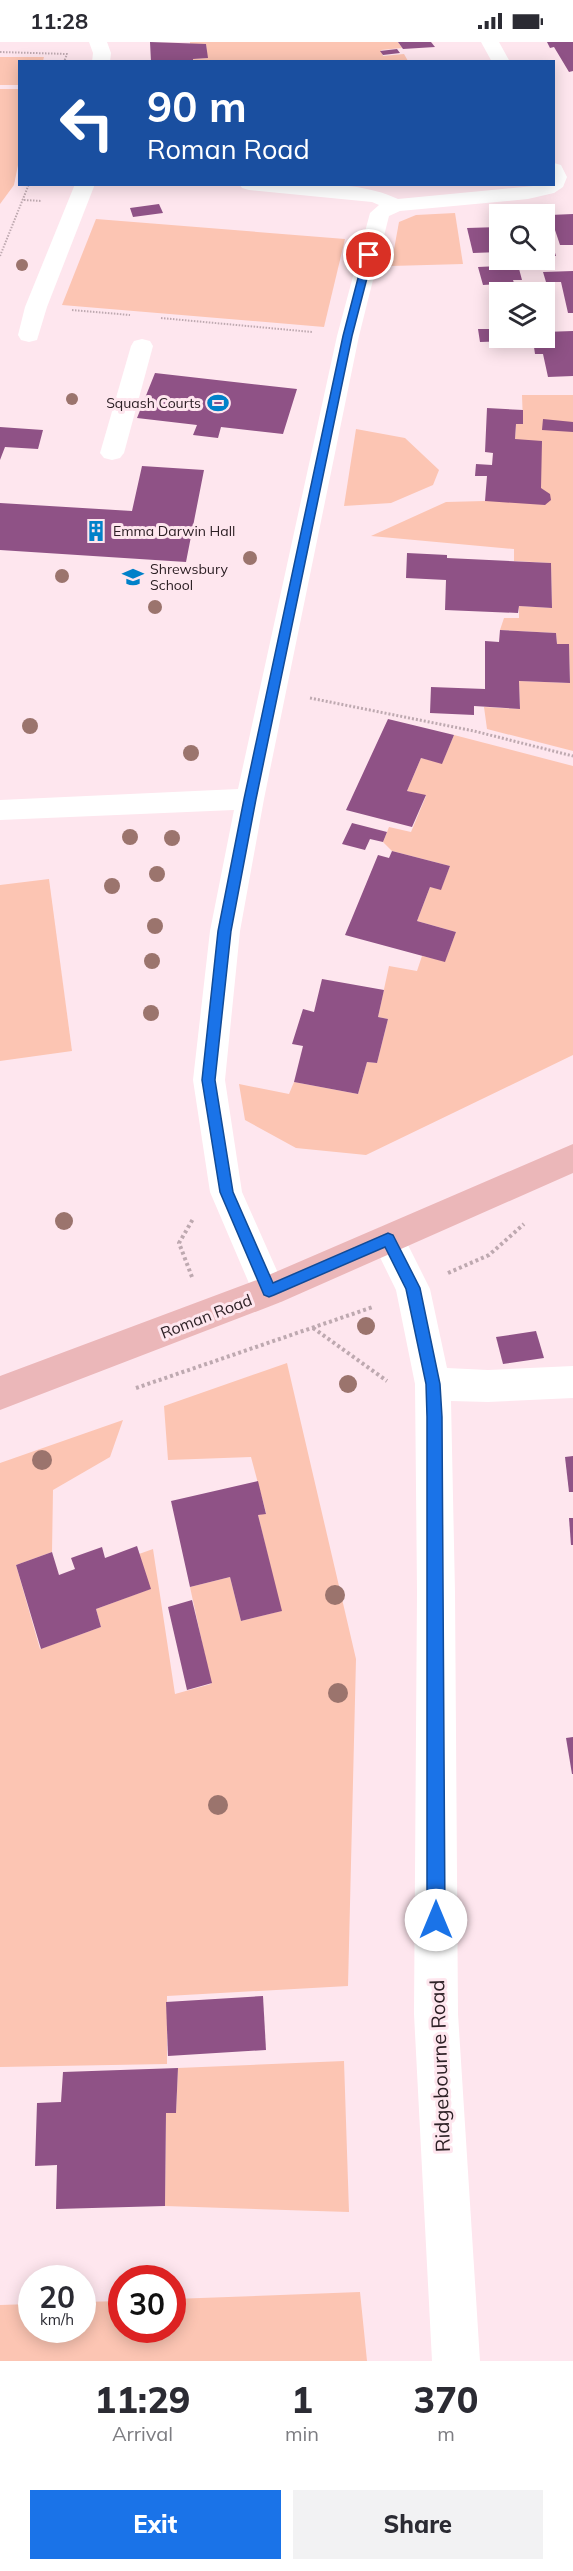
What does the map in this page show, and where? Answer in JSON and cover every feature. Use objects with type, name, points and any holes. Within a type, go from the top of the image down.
[{"type":"main road","name":"Roman Road","points":[[0,1393],[269,1291],[573,1158]]},
{"type":"street","points":[[98,42],[102,53],[101,60]]},
{"type":"street","points":[[490,42],[500,60]]},
{"type":"street","points":[[29,335],[36,307],[84,186]]},
{"type":"street","points":[[270,186],[376,196],[395,205]]},
{"type":"street","points":[[269,1291],[226,1192],[209,1080],[225,931],[250,799],[348,336],[380,213],[395,205],[528,193],[552,186]]},
{"type":"street","points":[[112,453],[142,346]]},
{"type":"street","points":[[0,810],[250,799]]},
{"type":"street","name":"Ridgebourne Road","points":[[388,1239],[413,1288],[434,1400],[436,2014],[456,2361]]},
{"type":"street","points":[[434,1400],[488,1386],[573,1382]]},
{"type":"path","points":[[0,52],[67,54],[65,60]]},
{"type":"path","points":[[0,256],[28,186]]},
{"type":"path","points":[[24,200],[35,201]]},
{"type":"path","points":[[36,307],[130,315]]},
{"type":"path","points":[[154,318],[348,336]]},
{"type":"path","points":[[272,695],[312,698],[451,726],[573,756]]},
{"type":"path","points":[[489,1255],[526,1222]]},
{"type":"path","points":[[135,1388],[312,1327],[358,1314]]},
{"type":"path","points":[[312,1327],[434,1400]]},
{"type":"shaded area","points":[[190,42],[398,42],[402,48],[381,50],[383,56],[404,54],[407,60],[193,60],[207,58],[206,44],[190,44]]},
{"type":"shaded area","points":[[0,57],[44,57],[43,60],[18,60],[18,85],[0,85]]},
{"type":"shaded area","points":[[0,89],[18,89],[18,165],[14,185],[0,204]]},
{"type":"shaded area","points":[[455,213],[463,264],[391,266],[399,222],[416,215]]},
{"type":"shaded area","points":[[96,219],[345,239],[324,327],[62,305]]},
{"type":"shaded area","points":[[522,395],[573,395],[573,751],[487,729],[484,707],[520,709],[519,681],[570,683],[569,644],[557,644],[556,633],[500,630],[504,618],[519,618],[519,606],[552,608],[551,563],[514,561],[514,549],[371,536],[446,502],[485,501],[541,488],[515,439],[516,424],[523,424]]},
{"type":"shaded area","points":[[356,429],[405,438],[439,470],[433,485],[391,503],[344,506]]},
{"type":"shaded area","points":[[454,735],[573,766],[573,1055],[366,1155],[296,1148],[245,1120],[239,1084],[289,1094],[294,1082],[358,1094],[367,1062],[377,1063],[388,1019],[378,1017],[389,966],[417,971],[422,956],[445,961],[456,932],[417,921],[430,887],[441,889],[450,866],[392,851],[383,842],[389,827],[411,832],[426,796],[407,791],[421,758],[442,763]]},
{"type":"shaded area","points":[[49,879],[72,1051],[0,1061],[0,885]]},
{"type":"shaded area","points":[[287,1363],[356,1659],[348,1986],[167,1996],[167,2064],[0,2067],[0,1463],[123,1420],[110,1457],[53,1490],[52,1552],[16,1565],[40,1649],[101,1627],[96,1609],[150,1589],[139,1554],[153,1549],[175,1694],[211,1684],[190,1587],[230,1577],[241,1621],[281,1611],[258,1515],[266,1513],[251,1457],[168,1460],[164,1406]]},
{"type":"shaded area","points":[[344,2061],[349,2212],[165,2206],[166,2113],[176,2113],[178,2068]]},
{"type":"shaded area","points":[[360,2292],[367,2361],[0,2361],[0,2305],[18,2304],[18,2343],[96,2343],[96,2302],[108,2301],[108,2343],[186,2343],[186,2299]]},
{"type":"building","points":[[150,42],[206,44],[208,58],[151,60]]},
{"type":"building","points":[[398,42],[431,42],[435,47],[403,49]]},
{"type":"building","points":[[547,42],[573,42],[573,71],[569,72],[554,47],[550,48]]},
{"type":"building","points":[[397,49],[400,53],[383,55],[380,51]]},
{"type":"building","points":[[159,204],[163,213],[133,217],[130,208]]},
{"type":"building","points":[[573,214],[573,245],[560,245],[555,230],[555,215]]},
{"type":"building","points":[[489,227],[489,252],[473,253],[467,228]]},
{"type":"building","points":[[489,266],[489,270],[519,270],[522,280],[489,282],[489,285],[483,285],[478,267]]},
{"type":"building","points":[[573,271],[573,313],[568,313],[561,282],[546,282],[543,272]]},
{"type":"building","points":[[478,329],[489,329],[489,342],[480,342]]},
{"type":"building","points":[[573,331],[573,376],[548,377],[543,354],[535,354],[534,348],[555,348],[555,332]]},
{"type":"building","name":"Squash Courts","points":[[155,373],[297,389],[283,434],[221,427],[218,438],[193,435],[197,425],[137,418]]},
{"type":"building","points":[[487,408],[523,410],[523,424],[516,424],[515,439],[542,441],[541,488],[550,494],[551,500],[545,505],[485,501],[487,476],[475,476],[476,464],[492,465],[493,453],[485,452]]},
{"type":"building","points":[[543,419],[573,422],[573,432],[542,430]]},
{"type":"building","points":[[0,427],[43,430],[38,449],[5,447],[0,460]]},
{"type":"building","name":"Emma Darwin Hall","points":[[142,466],[204,470],[186,562],[0,550],[0,503],[132,511]]},
{"type":"building","points":[[407,553],[447,555],[447,558],[551,563],[552,608],[519,606],[518,613],[445,610],[446,580],[406,578]]},
{"type":"building","points":[[500,630],[556,633],[557,644],[569,644],[570,683],[519,681],[520,709],[474,706],[474,715],[430,713],[431,687],[485,689],[485,641],[499,642]]},
{"type":"building","points":[[388,719],[454,735],[442,764],[421,758],[407,791],[426,795],[412,827],[346,810]]},
{"type":"building","points":[[352,823],[387,832],[383,842],[370,839],[365,850],[342,844]]},
{"type":"building","points":[[392,851],[450,866],[441,890],[430,887],[417,921],[456,932],[445,962],[345,935],[378,855],[389,858]]},
{"type":"building","points":[[322,979],[384,990],[378,1017],[388,1019],[377,1063],[367,1062],[358,1094],[294,1082],[303,1046],[292,1044],[303,1009],[314,1012]]},
{"type":"building","points":[[536,1331],[544,1358],[503,1364],[496,1337]]},
{"type":"building","points":[[573,1456],[573,1492],[569,1492],[565,1457]]},
{"type":"building","points":[[258,1481],[266,1514],[258,1515],[282,1611],[241,1621],[230,1577],[190,1587],[171,1501]]},
{"type":"building","points":[[569,1518],[573,1518],[573,1545],[571,1545]]},
{"type":"building","points":[[137,1546],[151,1589],[96,1609],[101,1627],[41,1649],[16,1565],[52,1552],[59,1575],[75,1569],[71,1558],[102,1547],[105,1558]]},
{"type":"building","points":[[192,1600],[212,1683],[187,1690],[168,1607]]},
{"type":"building","points":[[573,1737],[573,1774],[572,1774],[566,1738]]},
{"type":"building","points":[[263,1996],[266,2050],[168,2056],[166,2002]]},
{"type":"building","points":[[178,2068],[176,2113],[166,2113],[165,2206],[56,2209],[57,2165],[35,2166],[37,2103],[61,2102],[63,2072]]},
{"type":"place","name":"Squash Courts","points":[[218,403]]},
{"type":"place","name":"Emma Darwin Hall","points":[[96,531]]},
{"type":"place","name":"Shrewsbury School","points":[[133,577]]},
{"type":"route","points":[[369,255],[348,336],[250,799],[225,931],[209,1080],[226,1192],[269,1291],[388,1239],[413,1288],[433,1384],[435,1417],[436,1920]]}]
